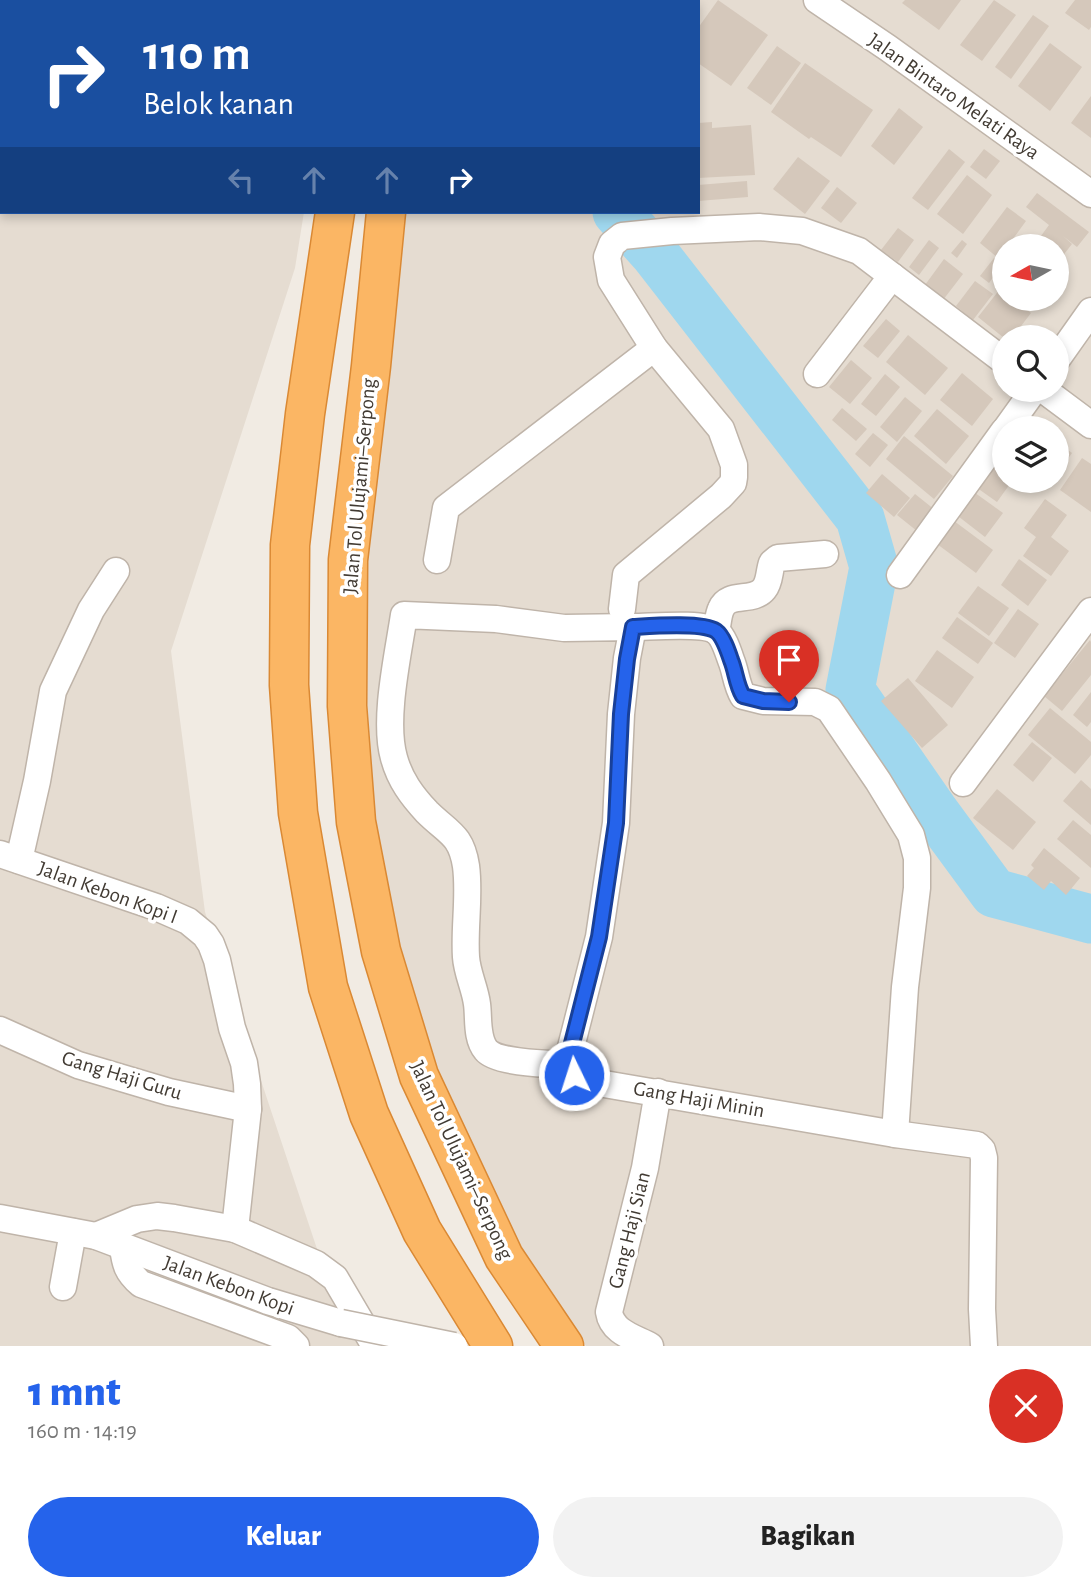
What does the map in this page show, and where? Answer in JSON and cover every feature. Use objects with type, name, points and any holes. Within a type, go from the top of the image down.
[{"type":"highway","points":[[335,214],[305,414],[290,545],[289,685],[298,813],[328,987],[369,1114],[422,1231],[493,1346]]},
{"type":"highway","name":"Jalan Tol Ulujami–Serpong","points":[[386,214],[348,560],[347,706],[356,822],[381,951],[419,1076],[504,1257],[564,1346]]},
{"type":"street","name":"Jalan Bintaro Melati Raya","points":[[817,0],[1091,194]]},
{"type":"street","points":[[895,1133],[905,987],[917,888],[917,858],[911,835],[829,709],[815,702],[763,701],[743,696],[737,686],[733,663],[716,631],[628,618],[564,628],[496,619],[404,615],[393,688],[390,726],[394,758],[406,789],[451,831],[462,847],[467,892],[466,960],[477,1001],[480,1040],[486,1051],[494,1056],[523,1062],[568,1065],[601,925],[616,823],[621,714],[627,659],[628,618],[626,575],[721,496],[733,483],[734,477],[734,466],[721,429],[654,348],[611,280],[607,257],[612,244],[622,236],[661,225],[759,227],[802,231],[859,251],[992,352]]},
{"type":"street","points":[[817,374],[892,276]]},
{"type":"street","points":[[1069,342],[1091,312]]},
{"type":"street","points":[[437,560],[446,508],[654,348]]},
{"type":"street","points":[[1060,402],[1091,425]]},
{"type":"street","points":[[900,575],[992,448]]},
{"type":"street","points":[[716,631],[721,608],[725,603],[760,593],[766,588],[772,563],[778,558],[825,554]]},
{"type":"street","points":[[9,857],[37,781],[52,691],[91,610],[116,571]]},
{"type":"street","points":[[963,783],[1091,611]]},
{"type":"street","name":"Jalan Kebon Kopi I","points":[[9,857],[156,907],[188,921],[205,935],[211,944],[232,1028],[244,1063],[248,1109],[235,1229]]},
{"type":"street","name":"Gang Haji Guru","points":[[0,1030],[78,1065],[169,1092],[248,1109]]},
{"type":"street","name":"Gang Haji Minin","points":[[568,1065],[570,1072],[581,1080],[977,1145],[984,1158],[984,1346]]},
{"type":"street","name":"Gang Haji Sian","points":[[650,1346],[615,1328],[610,1321],[610,1312],[645,1168],[658,1092]]},
{"type":"street","points":[[63,1287],[84,1234],[157,1216],[235,1229],[327,1271],[335,1278],[376,1346]]},
{"type":"street","name":"Jalan Kebon Kopi","points":[[0,1219],[84,1234],[268,1301],[341,1323],[454,1346]]},
{"type":"street","points":[[123,1247],[125,1262],[131,1275],[141,1284],[288,1338],[296,1346]]},
{"type":"shaded area","points":[[700,0],[1091,0],[1091,1346],[586,1346],[537,1282],[428,1062],[361,800],[365,527],[400,214],[700,214]]},
{"type":"shaded area","points":[[0,214],[304,214],[295,268],[171,651],[205,912],[323,1267],[375,1346],[0,1346]]},
{"type":"building","points":[[718,0],[768,35],[731,86],[700,64],[700,25]]},
{"type":"building","points":[[905,0],[961,0],[939,30],[902,3]]},
{"type":"building","points":[[994,0],[1016,15],[982,61],[960,45]]},
{"type":"building","points":[[1075,0],[1091,0],[1089,30],[1065,13]]},
{"type":"building","points":[[1033,15],[1049,26],[1011,79],[995,67]]},
{"type":"building","points":[[1050,43],[1082,67],[1050,111],[1018,86]]},
{"type":"building","points":[[777,46],[801,63],[771,105],[747,88]]},
{"type":"building","points":[[805,63],[873,110],[841,157],[811,137],[809,139],[771,112]]},
{"type":"building","points":[[1091,96],[1091,138],[1071,123]]},
{"type":"building","points":[[899,108],[923,127],[894,165],[871,146]]},
{"type":"building","points":[[712,122],[712,128],[751,125],[755,175],[700,178],[700,123]]},
{"type":"building","points":[[949,149],[965,162],[928,210],[912,198]]},
{"type":"building","points":[[984,149],[1000,161],[986,179],[970,167]]},
{"type":"building","points":[[798,157],[830,181],[805,214],[773,189]]},
{"type":"building","points":[[967,175],[992,195],[963,234],[937,214]]},
{"type":"building","points":[[747,181],[748,197],[700,201],[700,185]]},
{"type":"building","points":[[837,187],[857,203],[841,223],[821,208]]},
{"type":"building","points":[[1037,193],[1089,232],[1077,247],[1069,241],[1069,234],[1042,234],[1049,225],[1026,207]]},
{"type":"building","points":[[1007,207],[1026,221],[1016,234],[992,234],[992,253],[980,243]]},
{"type":"building","points":[[898,228],[914,240],[898,262],[881,250]]},
{"type":"building","points":[[929,240],[939,248],[919,275],[909,267]]},
{"type":"building","points":[[962,240],[967,244],[957,258],[951,253]]},
{"type":"building","points":[[944,259],[963,274],[943,300],[925,285]]},
{"type":"building","points":[[992,261],[992,279],[989,283],[980,276]]},
{"type":"building","points":[[975,281],[992,293],[973,320],[956,306]]},
{"type":"building","points":[[992,299],[992,312],[1031,313],[1022,325],[992,325],[992,328],[978,317]]},
{"type":"building","points":[[886,319],[900,331],[878,358],[863,346]]},
{"type":"building","points":[[908,335],[948,368],[925,395],[886,362]]},
{"type":"building","points":[[851,360],[872,378],[850,404],[829,387]]},
{"type":"building","points":[[962,373],[992,398],[972,426],[940,400]]},
{"type":"building","points":[[885,374],[900,387],[876,416],[861,404]]},
{"type":"building","points":[[905,397],[922,411],[897,442],[880,427]]},
{"type":"building","points":[[842,408],[867,429],[856,441],[832,420]]},
{"type":"building","points":[[937,409],[969,436],[946,464],[914,436]]},
{"type":"building","points":[[873,433],[888,445],[870,467],[855,454]]},
{"type":"building","points":[[904,436],[953,476],[934,499],[886,459]]},
{"type":"building","points":[[992,458],[992,493],[1003,493],[997,502],[973,485]]},
{"type":"building","points":[[1082,458],[1091,464],[1091,512],[1064,493],[1069,493],[1069,477]]},
{"type":"building","points":[[882,474],[910,498],[894,517],[866,493]]},
{"type":"building","points":[[971,490],[1003,513],[985,537],[954,513]]},
{"type":"building","points":[[915,494],[935,510],[917,531],[897,515]]},
{"type":"building","points":[[1045,499],[1067,515],[1051,537],[1069,551],[1051,576],[1023,556],[1036,537],[1024,528]]},
{"type":"building","points":[[950,518],[993,550],[976,573],[933,541]]},
{"type":"building","points":[[1019,559],[1047,580],[1028,606],[1001,585]]},
{"type":"building","points":[[978,586],[1009,608],[989,636],[958,613]]},
{"type":"building","points":[[1018,609],[1039,624],[1015,658],[994,643]]},
{"type":"building","points":[[957,617],[993,643],[978,664],[942,638]]},
{"type":"building","points":[[1090,640],[1091,675],[1062,711],[1044,696]]},
{"type":"building","points":[[937,650],[974,677],[952,708],[915,681]]},
{"type":"building","points":[[908,678],[948,725],[922,748],[881,701]]},
{"type":"building","points":[[1091,692],[1091,722],[1087,727],[1073,715]]},
{"type":"building","points":[[1050,708],[1091,742],[1091,755],[1075,774],[1028,735]]},
{"type":"building","points":[[1032,742],[1052,758],[1033,782],[1013,765]]},
{"type":"building","points":[[1081,780],[1091,789],[1091,825],[1063,801]]},
{"type":"building","points":[[997,789],[1036,822],[1013,850],[973,818]]},
{"type":"building","points":[[1073,820],[1091,835],[1091,868],[1057,839]]},
{"type":"building","points":[[1044,848],[1080,878],[1066,895],[1051,881],[1044,890],[1027,876],[1034,868],[1031,865]]},
{"type":"waterway","points":[[619,214],[654,253],[860,518],[874,567],[850,690],[994,893],[1091,919]]},
{"type":"route","points":[[574,1075],[570,1072],[568,1059],[599,937],[616,823],[621,714],[633,627],[682,625],[716,631],[733,663],[737,686],[743,696],[763,701],[789,702]]}]
